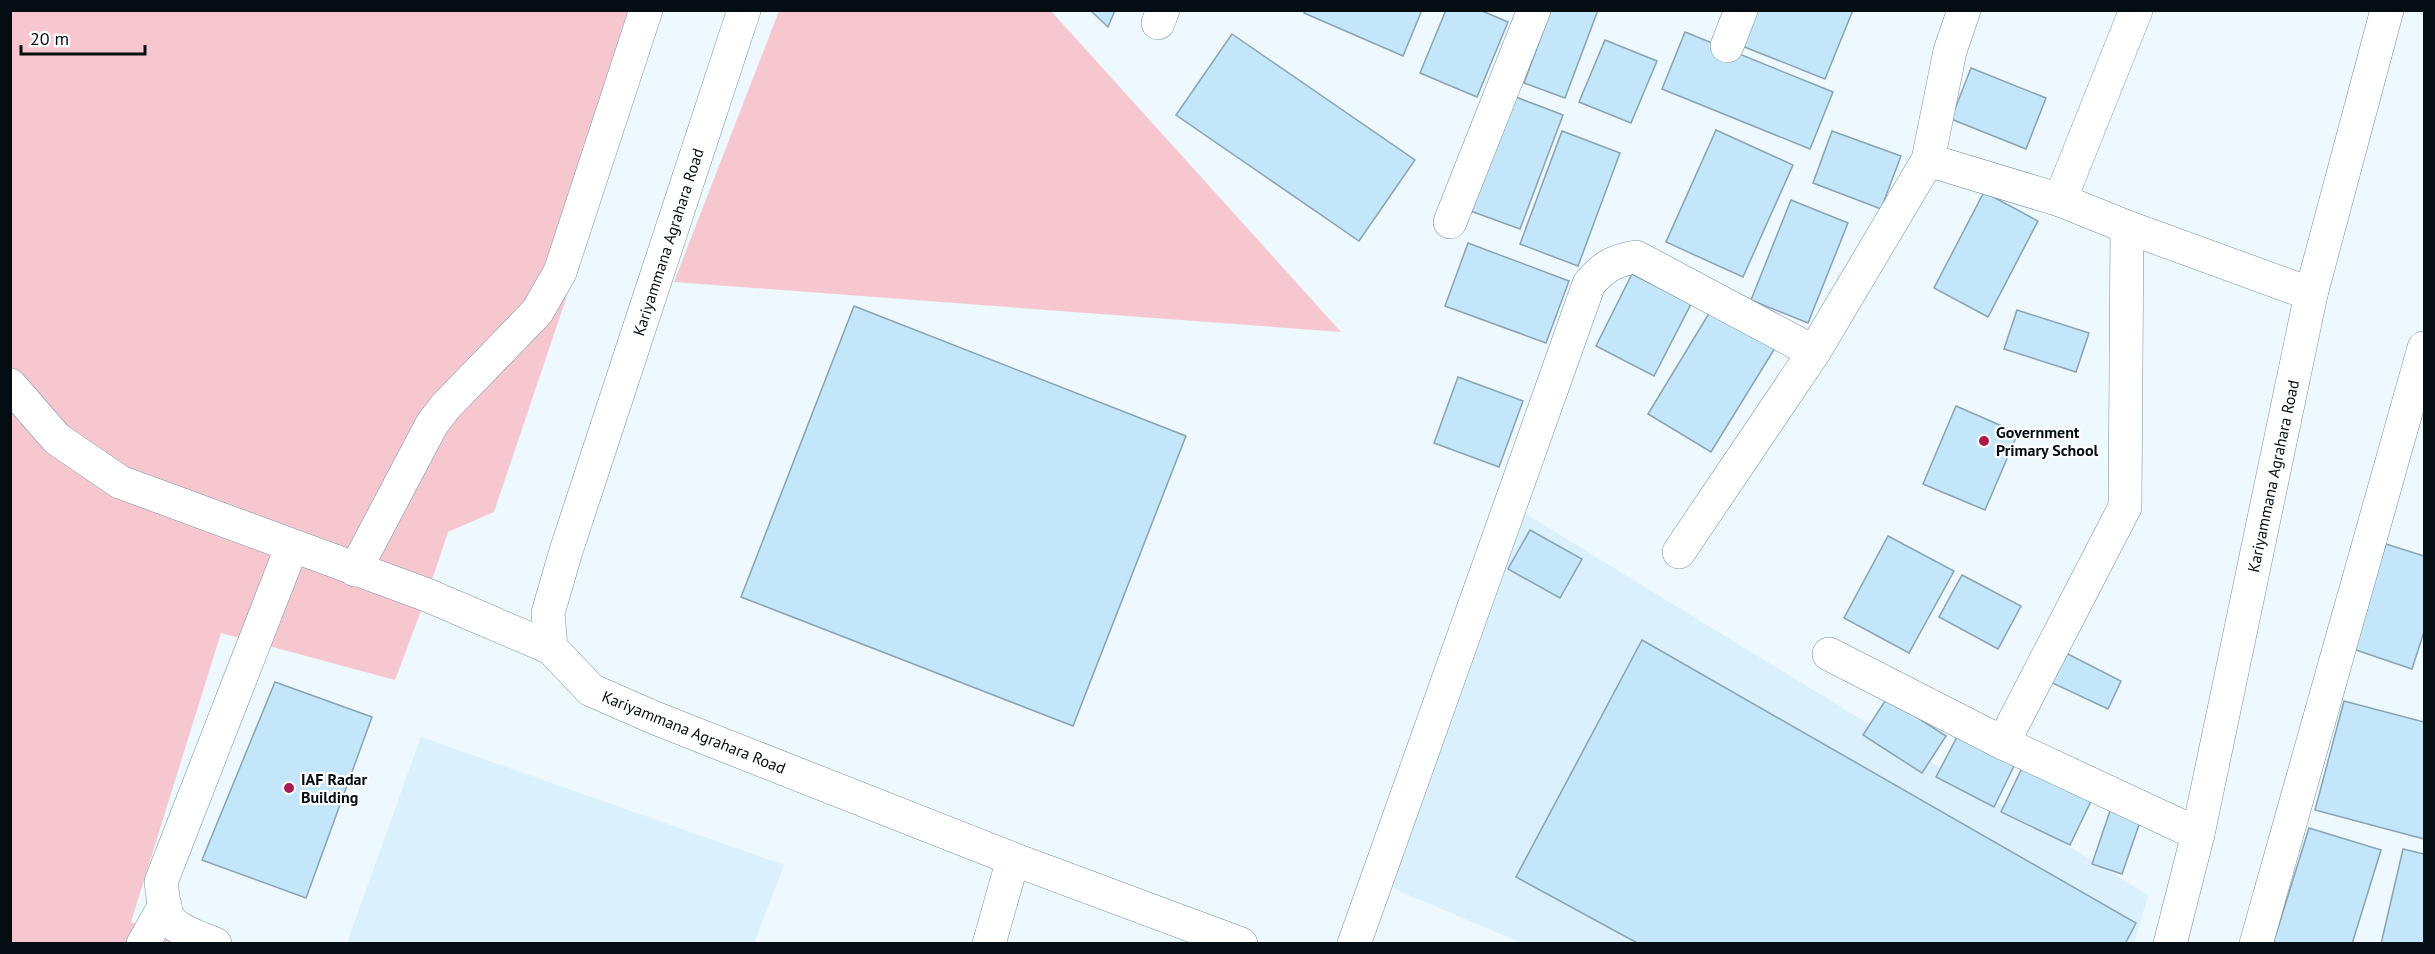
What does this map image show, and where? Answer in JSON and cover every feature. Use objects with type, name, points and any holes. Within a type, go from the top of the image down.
[{"type":"street","points":[[355,570],[432,424],[445,407],[537,312],[560,272],[646,10]]},
{"type":"street","name":"Kariyammana Agrahara Road","points":[[744,10],[566,550],[548,613],[551,648],[591,690],[655,718],[1012,859],[1240,944]]},
{"type":"street","points":[[1727,46],[1741,10]]},
{"type":"street","points":[[1679,552],[1814,352],[1928,160],[1950,51],[1964,10]]},
{"type":"street","points":[[2060,200],[2136,10]]},
{"type":"street","name":"Kariyammana Agrahara Road","points":[[2170,944],[2198,834],[2311,294],[2387,10]]},
{"type":"street","points":[[1450,222],[1530,12]]},
{"type":"street","points":[[1928,160],[2060,200],[2311,294]]},
{"type":"street","points":[[2003,743],[2125,507],[2127,227]]},
{"type":"street","points":[[1354,944],[1589,284],[1600,270],[1618,260],[1636,257],[1814,352]]},
{"type":"street","points":[[2256,944],[2416,412],[2424,348]]},
{"type":"street","points":[[10,385],[57,439],[120,482],[427,595],[551,648]]},
{"type":"street","points":[[215,944],[194,936],[171,921],[165,905],[161,882],[292,546]]},
{"type":"street","points":[[1829,654],[2003,743],[2198,834]]},
{"type":"street","points":[[989,944],[1012,859]]},
{"type":"street","points":[[143,944],[165,905]]},
{"type":"shaded area","points":[[10,11],[663,11],[494,512],[448,532],[395,680],[221,633],[131,922],[186,943],[11,943]]},
{"type":"shaded area","points":[[779,11],[1051,11],[1341,332],[674,282]]},
{"type":"shaded area","points":[[1524,513],[2148,895],[2134,943],[1524,944],[1388,886]]},
{"type":"shaded area","points":[[421,737],[784,865],[754,943],[347,943]]},
{"type":"building","points":[[1090,10],[1115,10],[1108,27]]},
{"type":"building","points":[[1305,10],[1422,10],[1403,56],[1304,13]]},
{"type":"building","points":[[1446,10],[1480,10],[1508,22],[1477,97],[1420,73]]},
{"type":"building","points":[[1551,10],[1598,10],[1565,98],[1524,83]]},
{"type":"building","points":[[1751,10],[1853,10],[1825,79],[1737,44]]},
{"type":"building","points":[[1685,32],[1833,92],[1810,149],[1662,89]]},
{"type":"building","points":[[1232,34],[1415,160],[1359,241],[1176,115]]},
{"type":"building","points":[[1605,40],[1657,61],[1631,123],[1579,102]]},
{"type":"building","points":[[1971,68],[2046,98],[2026,149],[1951,119]]},
{"type":"building","points":[[1508,94],[1563,115],[1520,229],[1465,209]]},
{"type":"building","points":[[1716,130],[1793,165],[1743,277],[1666,242]]},
{"type":"building","points":[[1562,131],[1620,153],[1578,266],[1520,244]]},
{"type":"building","points":[[1832,131],[1901,156],[1881,209],[1813,183]]},
{"type":"building","points":[[1984,192],[2038,221],[1988,317],[1934,288]]},
{"type":"building","points":[[1791,200],[1848,223],[1808,323],[1751,300]]},
{"type":"building","points":[[1468,243],[1569,281],[1546,343],[1445,306]]},
{"type":"building","points":[[1632,274],[1691,304],[1654,376],[1596,346]]},
{"type":"building","points":[[854,306],[1186,436],[1073,726],[741,597]]},
{"type":"building","points":[[1711,310],[1775,348],[1711,452],[1648,414]]},
{"type":"building","points":[[2017,310],[2089,333],[2076,372],[2004,349]]},
{"type":"building","points":[[1458,377],[1523,401],[1499,467],[1434,443]]},
{"type":"building","points":[[1956,406],[2018,433],[1985,510],[1923,484]]},
{"type":"building","points":[[1530,530],[1582,559],[1560,598],[1508,569]]},
{"type":"building","points":[[1888,536],[1954,571],[1909,653],[1844,618]]},
{"type":"building","points":[[2386,544],[2424,556],[2424,632],[2412,669],[2350,648]]},
{"type":"building","points":[[1962,575],[2021,606],[1998,649],[1939,617]]},
{"type":"building","points":[[1642,640],[2136,923],[2125,944],[1639,944],[1516,877]]},
{"type":"building","points":[[2060,650],[2121,681],[2108,709],[2046,680]]},
{"type":"building","name":"IAF Radar Building","points":[[275,682],[372,717],[306,898],[202,860]]},
{"type":"building","points":[[1887,698],[1946,736],[1922,773],[1863,735]]},
{"type":"building","points":[[2344,701],[2424,722],[2424,839],[2315,810]]},
{"type":"building","points":[[1957,737],[2014,766],[1994,807],[1936,777]]},
{"type":"building","points":[[2023,766],[2092,799],[2070,845],[2001,812]]},
{"type":"building","points":[[2111,808],[2141,819],[2122,874],[2092,864]]},
{"type":"building","points":[[2309,828],[2381,850],[2352,944],[2273,944]]},
{"type":"building","points":[[2403,849],[2424,854],[2424,944],[2381,944]]},
{"type":"place","name":"Government Primary School","points":[[1984,441]]},
{"type":"place","name":"IAF Radar Building","points":[[289,788]]}]
